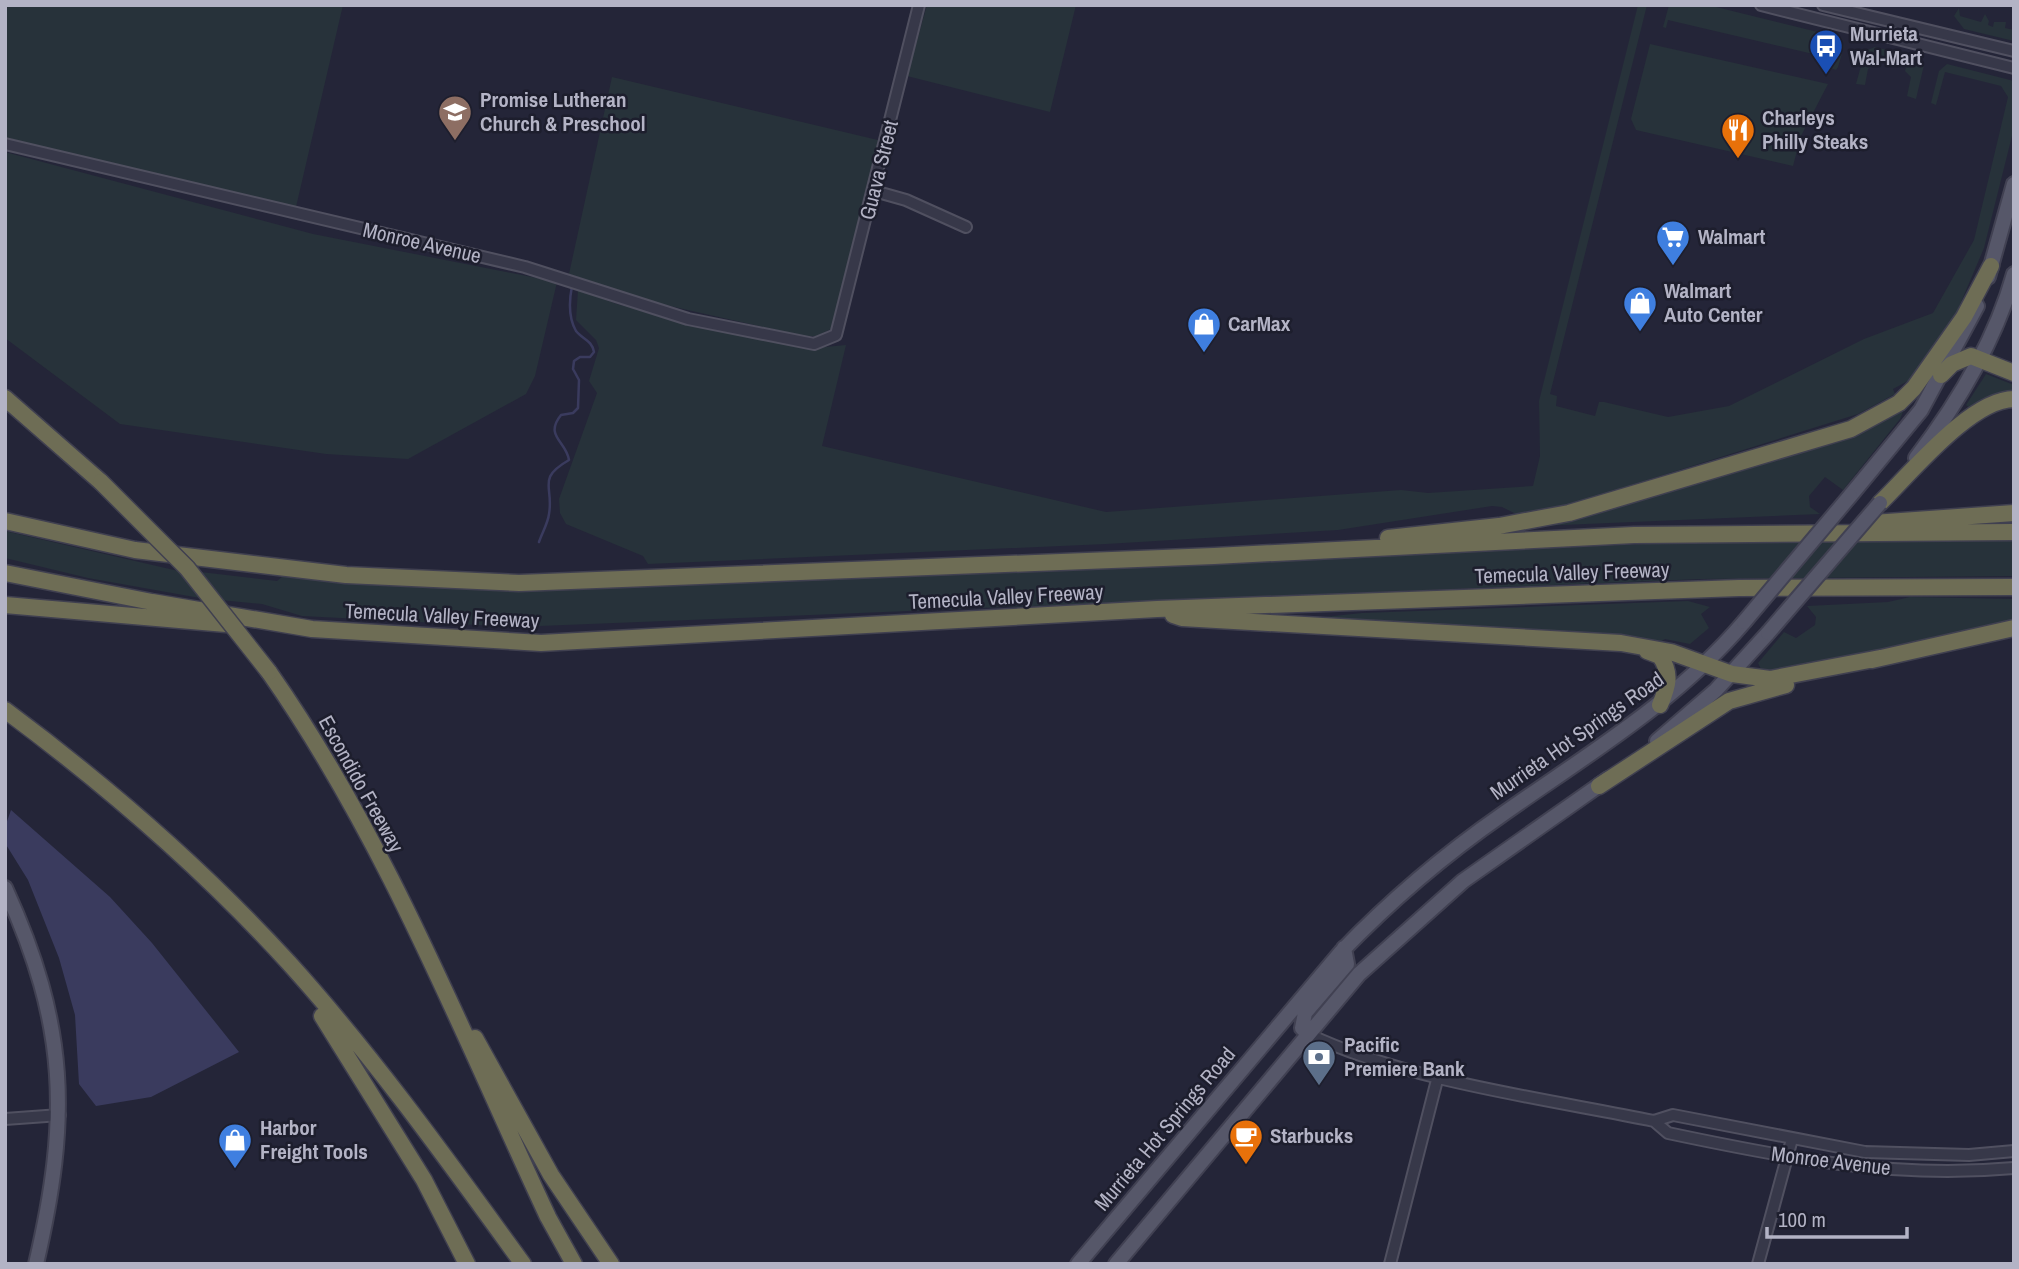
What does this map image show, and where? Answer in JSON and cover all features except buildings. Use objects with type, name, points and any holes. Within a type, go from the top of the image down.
[{"type":"highway","points":[[1213,556],[1499,526],[1569,513],[1851,429],[1899,403],[1914,388],[1965,317],[1991,266]]},
{"type":"highway","points":[[1941,375],[1962,358],[1971,356],[2014,373]]},
{"type":"highway","name":"Escondido Freeway","points":[[5,398],[101,482],[187,568],[269,672],[336,778],[410,921],[548,1217],[573,1264]]},
{"type":"highway","points":[[1881,503],[1968,417],[1996,401],[2014,399]]},
{"type":"highway","points":[[1634,536],[2014,513]]},
{"type":"highway","name":"Temecula Valley Freeway","points":[[5,521],[135,550],[346,575],[519,583],[1213,556],[1634,536],[2014,532]]},
{"type":"highway","name":"Temecula Valley Freeway","points":[[5,573],[152,603],[312,629],[541,643],[1157,609],[1725,588],[2014,587]]},
{"type":"highway","points":[[5,605],[312,629]]},
{"type":"highway","points":[[1157,609],[1182,618],[1621,643],[1671,652],[1732,674],[1770,679],[2014,628]]},
{"type":"highway","points":[[1621,643],[1660,656],[1665,663],[1668,681],[1660,705]]},
{"type":"highway","points":[[1600,786],[1729,701],[1880,658]]},
{"type":"highway","points":[[5,710],[50,743],[147,826],[289,964],[387,1082],[523,1264]]},
{"type":"highway","points":[[410,921],[551,1175],[611,1264]]},
{"type":"highway","points":[[289,964],[424,1180],[467,1264]]},
{"type":"main road","name":"Murrieta Hot Springs Road","points":[[1079,1264],[1344,948],[1440,860],[1660,705],[1706,665],[1744,622],[1921,410],[1982,296],[2014,184]]},
{"type":"main road","points":[[1116,1264],[1359,974],[1463,881],[1600,786],[1690,714],[1732,674],[1881,503],[1940,426],[1980,359],[1997,324],[2014,274]]},
{"type":"main road","points":[[5,888],[32,952],[50,1014],[58,1065],[60,1115],[51,1200],[36,1264]]},
{"type":"main road","points":[[1308,1034],[1302,1028],[1305,1013],[1347,964],[1344,948]]},
{"type":"street","name":"Guava Street","points":[[836,335],[919,5]]},
{"type":"street","points":[[1761,5],[2014,68]]},
{"type":"street","points":[[1823,5],[2014,51]]},
{"type":"street","name":"Monroe Avenue","points":[[5,144],[525,267],[688,319],[814,344],[836,335]]},
{"type":"street","points":[[874,191],[906,200],[966,227]]},
{"type":"street","name":"Monroe Avenue","points":[[1308,1034],[1356,1053],[1438,1076],[1654,1121],[1668,1133],[1786,1157],[1839,1166],[1912,1171],[1972,1172],[2014,1168]]},
{"type":"street","points":[[1390,1264],[1438,1076]]},
{"type":"street","points":[[5,1119],[60,1115]]},
{"type":"street","name":"Monroe Avenue","points":[[1654,1121],[1673,1115],[1865,1152],[1969,1155],[2014,1151]]},
{"type":"street","points":[[1758,1264],[1792,1139]]},
{"type":"shaded area","points":[[5,5],[343,5],[296,207],[5,139]]},
{"type":"shaded area","points":[[927,5],[1076,5],[1050,112],[907,76]]},
{"type":"shaded area","points":[[1638,5],[1647,5],[1550,394],[1557,396],[1556,406],[1595,416],[1599,402],[1604,402],[1668,417],[1729,406],[1864,339],[1933,313],[1974,240],[2008,97],[2001,86],[1945,72],[1936,105],[1931,103],[1939,71],[1947,64],[2014,81],[2014,128],[1984,248],[1953,321],[1908,381],[1893,389],[1895,394],[1858,414],[1574,503],[1516,514],[1502,507],[1492,506],[1338,530],[1106,544],[648,564],[643,556],[566,524],[560,513],[559,499],[597,393],[589,381],[599,348],[596,340],[576,320],[578,290],[620,305],[804,349],[846,345],[822,446],[1106,512],[1401,490],[1428,493],[1533,486],[1540,456],[1539,401]]},
{"type":"shaded area","points":[[1669,5],[1708,5],[1842,38],[1844,47],[1838,67],[1836,70],[1828,67],[1830,58],[1668,20],[1666,28],[1663,27]]},
{"type":"shaded area","points":[[1959,8],[1960,16],[1981,22],[1985,14],[1988,25],[1993,27],[1994,22],[2006,22],[2005,28],[2014,30],[2014,41],[1964,29],[1954,16]]},
{"type":"shaded area","points":[[1650,44],[1828,84],[1801,136],[1793,166],[1636,130],[1631,119]]},
{"type":"shaded area","points":[[1875,47],[1916,57],[1924,65],[1916,99],[1907,96],[1911,77],[1905,71],[1907,63],[1881,55],[1879,62],[1868,69],[1865,85],[1856,84],[1865,51]]},
{"type":"shaded area","points":[[612,77],[882,141],[831,329],[817,336],[803,336],[639,299],[569,274]]},
{"type":"shaded area","points":[[5,152],[313,234],[557,282],[535,376],[526,394],[408,459],[326,454],[120,424],[5,338]]},
{"type":"shaded area","points":[[1986,374],[2014,385],[2014,394],[1994,395],[1970,408],[1966,405]]},
{"type":"shaded area","points":[[1905,407],[1900,419],[1843,490],[1825,477],[1809,496],[1810,507],[1820,514],[1539,526]]},
{"type":"shaded area","points":[[5,531],[187,573],[211,600],[88,578],[5,558]]},
{"type":"shaded area","points":[[1718,541],[2014,541],[2014,576],[1701,579],[514,627],[302,616],[262,604],[220,600],[192,571],[277,581],[283,576],[378,585],[511,590]]},
{"type":"shaded area","points":[[1910,597],[2014,599],[2014,623],[1772,672],[1762,671],[1758,663],[1784,632],[1796,638],[1815,625],[1816,617],[1807,606],[1888,602]]},
{"type":"shaded area","points":[[1688,601],[1710,607],[1701,614],[1709,628],[1690,644],[1665,639],[1660,642],[1573,633],[1315,618],[1362,613]]},
{"type":"water","points":[[11,810],[110,897],[152,943],[239,1052],[151,1097],[96,1106],[79,1084],[75,1015],[59,958],[28,880],[5,843],[5,827]]},
{"type":"waterway","points":[[539,542],[549,514],[549,478],[569,460],[555,433],[556,422],[561,415],[573,413],[578,408],[579,380],[573,369],[574,361],[580,357],[590,357],[594,352],[589,342],[576,331],[570,315],[572,286]]},
{"type":"place","name":"Murrieta Wal-Mart","points":[[1826,76]]},
{"type":"place","name":"Promise Lutheran Church & Preschool","points":[[455,142]]},
{"type":"place","name":"Charleys Philly Steaks","points":[[1738,160]]},
{"type":"place","name":"Walmart","points":[[1673,267]]},
{"type":"place","name":"Walmart Auto Center","points":[[1640,333]]},
{"type":"place","name":"CarMax","points":[[1204,354]]},
{"type":"place","name":"Pacific Premiere Bank","points":[[1319,1087]]},
{"type":"place","name":"Starbucks","points":[[1246,1166]]},
{"type":"place","name":"Harbor Freight Tools","points":[[235,1170]]}]
